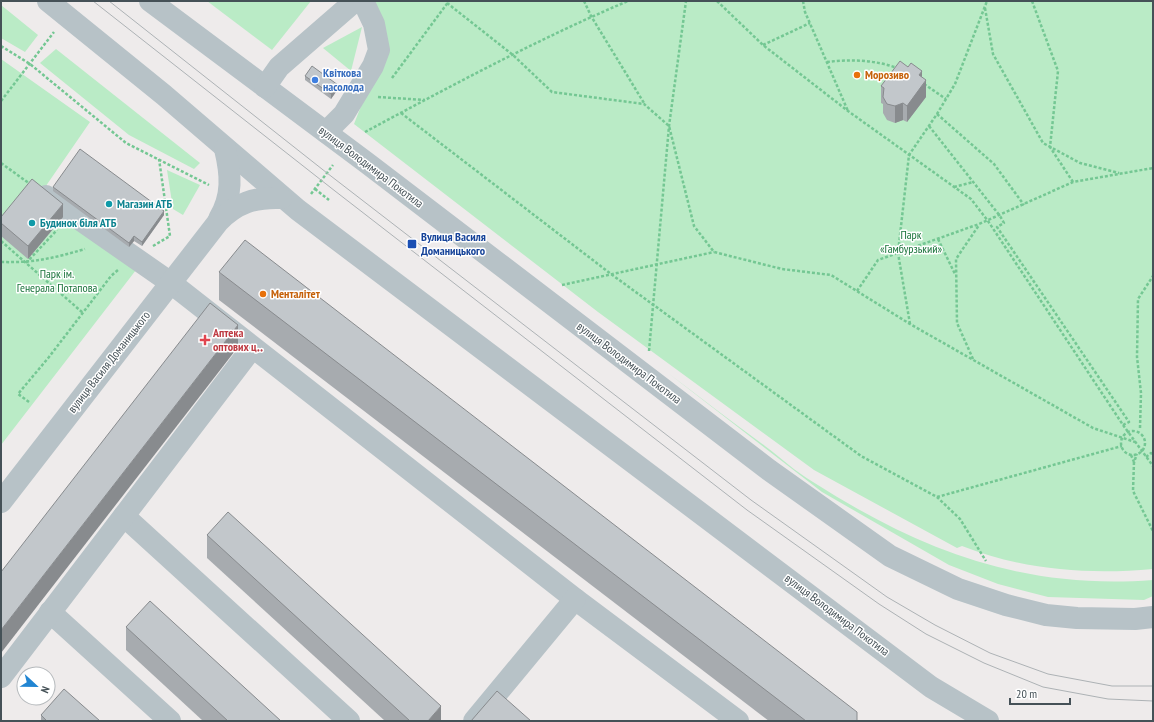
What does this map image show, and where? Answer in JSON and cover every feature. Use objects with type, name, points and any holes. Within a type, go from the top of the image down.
[{"type":"street","name":"вулиця Володимира Покотила","points":[[48,1],[164,95],[289,204],[931,687],[988,721]]},
{"type":"street","name":"вулиця Володимира Покотила","points":[[150,1],[326,132],[769,470],[890,556],[958,589],[1006,605],[1046,615],[1077,618],[1135,619],[1153,617]]},
{"type":"street","points":[[265,87],[279,67],[354,1]]},
{"type":"street","points":[[326,132],[344,114],[373,66],[379,50],[374,24],[363,1]]},
{"type":"street","name":"вулиця Василя Доманицького","points":[[218,222],[225,209],[229,194],[230,169],[225,149]]},
{"type":"street","points":[[40,191],[171,283],[252,348],[575,599],[738,721]]},
{"type":"street","name":"вулиця Василя Доманицького","points":[[1,502],[227,212],[251,200],[264,197],[289,204]]},
{"type":"street","points":[[1,678],[252,348]]},
{"type":"street","points":[[124,516],[348,721]]},
{"type":"street","points":[[474,721],[575,599]]},
{"type":"street","points":[[50,612],[170,721]]},
{"type":"path","points":[[584,1],[591,16],[644,104],[669,126],[694,226],[714,252]]},
{"type":"path","points":[[365,132],[591,16],[628,1]]},
{"type":"path","points":[[649,354],[669,126],[686,1]]},
{"type":"path","points":[[717,1],[763,45],[848,111],[971,199],[988,221],[1128,433],[1153,466]]},
{"type":"path","points":[[803,1],[810,23],[848,111]]},
{"type":"path","points":[[910,324],[898,253],[909,155],[937,114],[955,84],[988,1]]},
{"type":"path","points":[[1032,1],[1058,71],[1050,147],[1073,182]]},
{"type":"path","points":[[392,78],[448,2],[513,55],[552,92],[644,104]]},
{"type":"path","points":[[985,7],[993,54],[1043,143],[1080,163],[1121,173]]},
{"type":"path","points":[[1,101],[66,16]]},
{"type":"path","points":[[763,45],[810,23]]},
{"type":"path","points":[[1,46],[30,64],[126,143],[211,186]]},
{"type":"path","points":[[827,62],[841,60],[885,63],[903,70]]},
{"type":"path","points":[[921,82],[946,99]]},
{"type":"path","points":[[374,103],[382,91]]},
{"type":"path","points":[[378,97],[426,100]]},
{"type":"path","points":[[401,113],[611,274],[861,456],[937,497],[960,519],[986,561]]},
{"type":"path","points":[[937,114],[994,164],[1024,205]]},
{"type":"path","points":[[929,126],[1000,216],[1004,223],[998,226],[1129,422],[1123,425]]},
{"type":"path","points":[[289,204],[315,189],[346,148]]},
{"type":"path","points":[[29,402],[18,394],[49,358],[111,276],[134,258],[170,236],[159,159]]},
{"type":"path","points":[[1,163],[40,191]]},
{"type":"path","points":[[857,291],[878,260],[988,221],[1073,182],[1153,168]]},
{"type":"path","points":[[954,187],[973,182]]},
{"type":"path","points":[[315,189],[328,200]]},
{"type":"path","points":[[973,360],[957,323],[956,259],[980,224]]},
{"type":"path","points":[[938,239],[956,276]]},
{"type":"path","points":[[1,262],[26,263],[56,258],[110,240]]},
{"type":"path","points":[[1,241],[83,313]]},
{"type":"path","points":[[560,286],[714,252],[782,269],[831,275],[910,324],[1093,428],[1135,442]]},
{"type":"path","points":[[1140,434],[1141,393],[1137,357],[1138,299],[1153,276]]},
{"type":"path","points":[[1137,432],[1140,428]]},
{"type":"path","points":[[1137,432],[1145,440],[1144,448],[1137,454],[1131,455],[1125,452],[1122,446],[1123,438],[1128,433],[1137,432]]},
{"type":"path","points":[[937,497],[1122,446]]},
{"type":"path","points":[[1146,458],[1151,453],[1153,455]]},
{"type":"path","points":[[1137,454],[1134,462],[1132,491],[1153,531]]},
{"type":"path","points":[[1131,455],[1134,462]]},
{"type":"green space","points":[[207,1],[311,1],[272,50]]},
{"type":"green space","name":"Парк «Гамбурзький»","points":[[375,1],[1153,1],[1153,569],[1129,571],[1080,571],[1056,569],[1008,561],[962,546],[957,548],[814,470],[598,312],[354,124],[376,68]]},
{"type":"green space","points":[[1,5],[38,35],[25,52],[1,38]]},
{"type":"green space","points":[[362,27],[351,71],[323,48]]},
{"type":"green space","points":[[56,49],[200,163],[194,169],[129,135],[40,63]]},
{"type":"green space","name":"Парк ім. Генерала Потапова","points":[[1,59],[90,122],[39,196],[136,270],[1,445]]},
{"type":"green space","points":[[167,170],[200,185],[183,215],[173,209]]},
{"type":"green space","points":[[668,373],[807,478],[853,506],[894,528],[934,546],[975,561],[1017,572],[1061,579],[1106,581],[1153,580],[1153,596],[1144,600],[1048,597],[998,584],[949,565],[822,492]]},
{"type":"building","points":[[900,61],[908,67],[911,63],[922,71],[919,75],[926,80],[907,106],[903,103],[895,106],[887,104],[883,97],[884,88],[881,86]]},
{"type":"building","points":[[312,66],[338,85],[331,94],[305,76]]},
{"type":"building","name":"Магазин АТБ","points":[[80,149],[164,211],[142,242],[134,236],[129,243],[53,187]]},
{"type":"building","name":"Будинок біля АТБ","points":[[32,179],[63,204],[28,246],[1,223],[1,217]]},
{"type":"building","points":[[245,240],[857,712],[857,721],[806,721],[219,272]]},
{"type":"building","points":[[210,303],[238,325],[1,630],[1,572]]},
{"type":"building","points":[[228,512],[441,706],[428,721],[410,721],[207,535]]},
{"type":"building","points":[[150,601],[281,721],[228,721],[126,627]]},
{"type":"building","points":[[64,689],[100,721],[47,721],[41,715],[49,706],[56,706],[56,698]]},
{"type":"building","points":[[497,691],[531,721],[471,721]]},
{"type":"tram line","points":[[93,1],[335,191],[747,510],[879,604],[926,634],[984,663],[1043,687],[1108,699],[1153,701]]},
{"type":"tram line","points":[[109,1],[327,173],[751,500],[887,597],[935,625],[990,653],[1048,674],[1112,686],[1153,686]]},
{"type":"place","name":"Морозиво","points":[[857,75]]},
{"type":"place","name":"Квіткова насолода","points":[[315,80]]},
{"type":"place","name":"Магазин АТБ","points":[[109,204]]},
{"type":"place","name":"Будинок біля АТБ","points":[[32,223]]},
{"type":"place","name":"Вулиця Василя Доманицького","points":[[412,244]]},
{"type":"place","name":"Менталітет","points":[[263,294]]},
{"type":"place","name":"Аптека оптових ц‥","points":[[205,340]]}]
